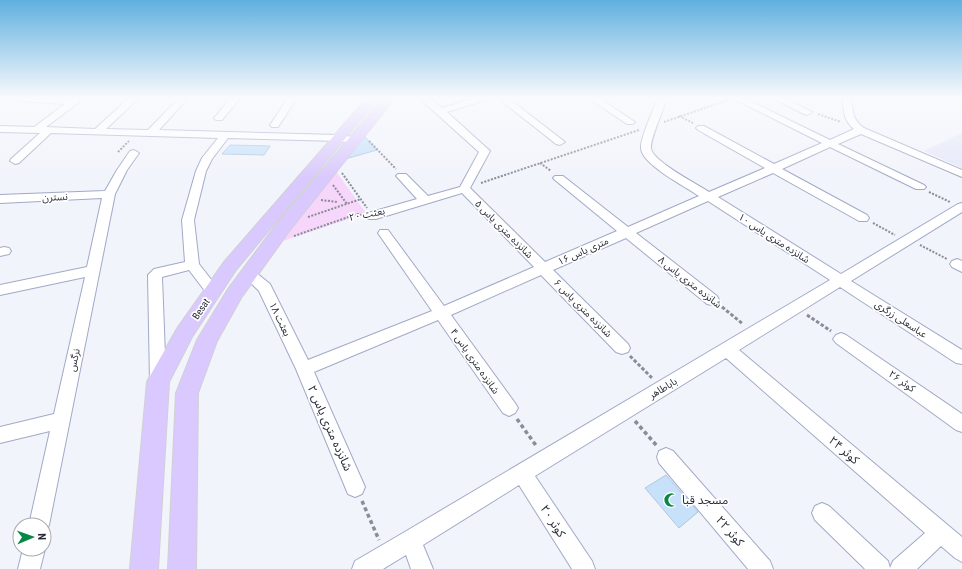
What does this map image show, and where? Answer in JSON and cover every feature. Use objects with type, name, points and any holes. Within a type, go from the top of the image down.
[{"type":"main road","name":"Besat","points":[[182,569],[187,393],[207,340],[234,294],[284,226],[330,168],[358,125]]},
{"type":"main road","name":"Besat","points":[[144,569],[158,382],[185,332],[230,266],[266,221],[363,125]]},
{"type":"street","points":[[37,129],[43,125]]},
{"type":"street","points":[[98,131],[105,125]]},
{"type":"street","points":[[151,132],[158,125]]},
{"type":"street","points":[[455,125],[485,151],[464,189]]},
{"type":"street","points":[[537,125],[560,142]]},
{"type":"street","points":[[790,125],[920,187]]},
{"type":"street","points":[[853,125],[861,130],[962,174]]},
{"type":"street","name":"شانزده متری یاس ۱۰","points":[[653,126],[645,150],[654,160],[840,280]]},
{"type":"street","points":[[701,128],[863,218]]},
{"type":"street","points":[[0,129],[351,136]]},
{"type":"street","points":[[0,139],[12,129]]},
{"type":"street","points":[[15,161],[49,130]]},
{"type":"street","name":"۱۶ متری یاس","points":[[304,369],[442,313],[861,130]]},
{"type":"street","points":[[213,291],[192,266],[188,220],[201,171],[207,158],[226,134]]},
{"type":"street","name":"نرگس","points":[[41,517],[109,194],[122,170],[134,153]]},
{"type":"street","points":[[402,176],[424,199]]},
{"type":"street","name":"شانزده متری یاس ۸","points":[[559,178],[712,300]]},
{"type":"street","name":"بعثت ۲۰","points":[[372,216],[424,199],[464,189]]},
{"type":"street","name":"شانزده متری یاس ۵","points":[[464,189],[544,268]]},
{"type":"street","name":"نسترن","points":[[0,199],[109,194]]},
{"type":"street","name":"باباطاهر","points":[[363,569],[961,207]]},
{"type":"street","name":"شانزده متری یاس ۴","points":[[384,233],[509,408]]},
{"type":"street","points":[[158,382],[155,275],[159,272],[192,266]]},
{"type":"street","name":"شانزده متری یاس ۶","points":[[544,268],[622,348]]},
{"type":"street","points":[[0,290],[93,270]]},
{"type":"street","name":"بعثت ۱۸","points":[[249,274],[265,288],[304,369]]},
{"type":"street","name":"عباسعلی زرگری","points":[[840,280],[962,358]]},
{"type":"street","name":"کوثر ۲۶","points":[[841,339],[962,424]]},
{"type":"street","name":"کوثر ۲۴","points":[[726,349],[962,551]]},
{"type":"street","name":"شانزده متری یاس ۲","points":[[304,369],[355,487]]},
{"type":"street","points":[[0,435],[61,420]]},
{"type":"street","name":"کوثر ۲۲","points":[[666,457],[762,569]]},
{"type":"street","name":"کوثر ۲۰","points":[[522,473],[584,569]]},
{"type":"street","points":[[822,512],[880,569]]},
{"type":"street","points":[[901,569],[940,533]]},
{"type":"street","points":[[410,540],[422,569]]},
{"type":"street","points":[[29,569],[32,557]]},
{"type":"path","points":[[464,189],[657,125]]},
{"type":"path","points":[[695,125],[701,128]]},
{"type":"path","points":[[351,136],[402,176]]},
{"type":"path","points":[[330,168],[347,204]]},
{"type":"path","points":[[330,168],[361,199],[372,216]]},
{"type":"path","points":[[920,187],[961,207]]},
{"type":"path","points":[[338,207],[337,203],[343,198]]},
{"type":"path","points":[[284,226],[361,199]]},
{"type":"path","name":"بعثت ۲۰","points":[[271,244],[357,214],[372,216]]},
{"type":"path","points":[[863,218],[959,266]]},
{"type":"path","name":"شانزده متری یاس ۸","points":[[712,300],[754,332]]},
{"type":"path","points":[[796,307],[841,339]]},
{"type":"path","points":[[622,348],[662,388]]},
{"type":"path","points":[[509,408],[546,458]]},
{"type":"path","points":[[626,410],[666,457]]},
{"type":"path","points":[[355,487],[386,555]]},
{"type":"shaded area","points":[[962,133],[962,168],[924,151]]},
{"type":"shaded area","points":[[335,170],[366,213],[283,241],[332,172]]},
{"type":"building","points":[[364,136],[377,150],[345,159]]},
{"type":"building","points":[[230,145],[270,146],[264,155],[222,154]]},
{"type":"building","name":"مسجد قبا","points":[[666,475],[698,512],[679,528],[645,488]]},
{"type":"place","name":"مسجد قبا","points":[[671,500]]}]
